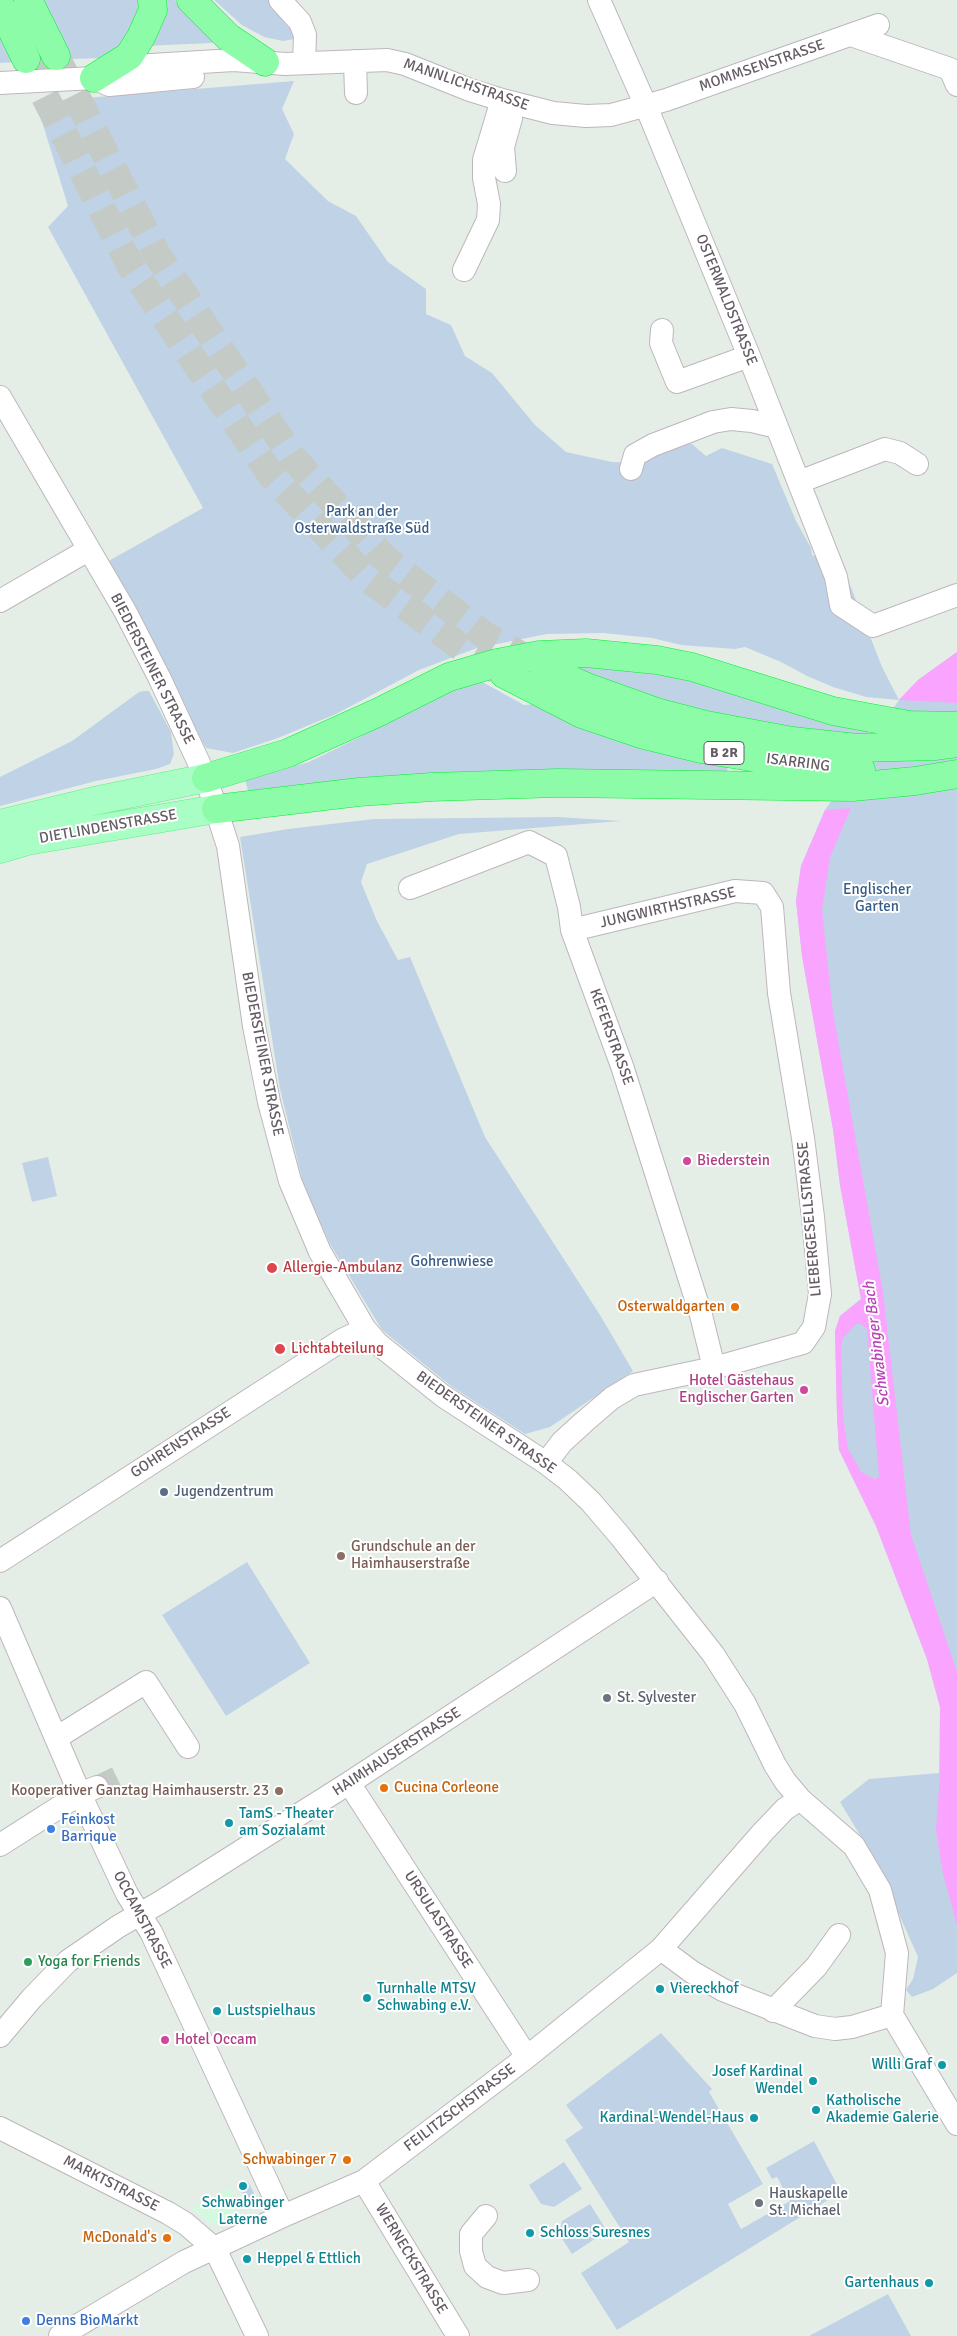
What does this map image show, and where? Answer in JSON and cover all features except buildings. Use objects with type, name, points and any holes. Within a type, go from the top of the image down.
[{"type":"highway","points":[[28,0],[56,56]]},
{"type":"highway","points":[[94,78],[129,56],[141,37],[153,10],[152,0]]},
{"type":"highway","points":[[191,0],[228,37],[285,63]]},
{"type":"highway","points":[[0,5],[26,59]]},
{"type":"highway","points":[[206,778],[288,753],[379,712],[449,677],[497,663],[539,655],[586,653],[657,660],[692,667],[833,712],[910,725],[957,726]]},
{"type":"highway","name":"ISARRING","points":[[544,668],[589,688],[656,712],[792,741],[858,748],[936,746],[957,743]]},
{"type":"highway","name":"ISARRING","points":[[504,674],[582,714],[644,735],[701,749],[794,764],[856,770],[957,765]]},
{"type":"highway","points":[[216,809],[359,792],[432,787],[558,783],[852,786],[915,781],[957,774]]},
{"type":"main road","name":"DIETLINDENSTRASSE","points":[[0,824],[206,778]]},
{"type":"main road","name":"DIETLINDENSTRASSE","points":[[0,848],[27,841],[216,809]]},
{"type":"street","points":[[280,0],[300,22],[304,35],[285,63]]},
{"type":"street","name":"OSTERWALDSTRASSE","points":[[598,0],[646,106],[749,356],[836,577],[842,605],[873,626],[956,588]]},
{"type":"street","name":"MOMMSENSTRASSE","points":[[646,106],[878,25]]},
{"type":"street","points":[[852,35],[950,69],[957,85]]},
{"type":"street","name":"MANNLICHSTRASSE","points":[[0,83],[94,78],[118,67],[234,60],[285,63],[387,60],[405,64],[470,90],[553,113],[586,116],[611,115],[646,106]]},
{"type":"street","points":[[356,61],[356,93]]},
{"type":"street","points":[[505,171],[503,147],[508,102]]},
{"type":"street","points":[[464,270],[488,220],[489,204],[484,178],[484,160],[508,102]]},
{"type":"street","points":[[662,330],[661,343],[677,382],[749,356]]},
{"type":"street","name":"BIEDERSTEINER STRASSE","points":[[0,397],[124,611],[159,677],[206,778],[228,846],[254,1026],[269,1102],[290,1181],[320,1252],[365,1329],[377,1343],[443,1396],[546,1463],[591,1502],[657,1581],[713,1654],[745,1704],[774,1765],[800,1799],[854,1846],[880,1890],[897,1952],[892,2015]]},
{"type":"street","points":[[631,469],[635,455],[653,444],[713,422],[731,419],[752,421],[777,427]]},
{"type":"street","points":[[799,482],[885,449],[900,453],[917,464]]},
{"type":"street","points":[[0,600],[88,550]]},
{"type":"street","name":"KEFERSTRASSE","points":[[410,888],[529,842],[556,856],[569,907],[572,930],[622,1066],[701,1315],[714,1368]]},
{"type":"street","name":"JUNGWIRTHSTRASSE","points":[[572,930],[735,891],[763,893]]},
{"type":"street","name":"LIEBERGESELLSTRASSE","points":[[546,1463],[562,1442],[584,1422],[612,1398],[634,1385],[714,1368],[803,1343],[814,1327],[820,1294],[813,1217],[803,1138],[779,993],[772,907],[763,893]]},
{"type":"street","name":"GOHRENSTRASSE","points":[[0,1561],[342,1340],[365,1329]]},
{"type":"street","name":"HAIMHAUSERSTRASSE","points":[[0,2036],[32,1998],[68,1961],[349,1783],[657,1581]]},
{"type":"street","name":"OCCAMSTRASSE","points":[[2,1618],[56,1738],[88,1791],[127,1894],[151,1932],[283,2216]]},
{"type":"street","points":[[56,1738],[146,1682],[188,1747]]},
{"type":"street","name":"URSULASTRASSE","points":[[349,1783],[527,2057]]},
{"type":"street","points":[[0,1845],[88,1791]]},
{"type":"street","name":"FEILITZSCHSTRASSE","points":[[60,2336],[184,2262],[364,2181],[527,2057],[661,1949],[785,1808],[800,1799]]},
{"type":"street","points":[[773,2010],[816,1967],[839,1936]]},
{"type":"street","points":[[661,1949],[692,1972],[722,1990],[815,2026],[835,2029],[852,2027],[892,2015],[957,2124]]},
{"type":"street","name":"MARKTSTRASSE","points":[[0,2128],[168,2213],[215,2248]]},
{"type":"street","name":"WERNECKSTRASSE","points":[[364,2181],[458,2336]]},
{"type":"street","points":[[486,2216],[471,2234],[471,2251],[475,2266],[487,2276],[503,2283],[528,2280]]},
{"type":"street","points":[[215,2248],[258,2336]]},
{"type":"green space","points":[[43,0],[145,0],[143,14],[121,44],[105,58],[71,59]]},
{"type":"green space","points":[[159,0],[175,0],[218,40],[212,43],[145,46]]},
{"type":"green space","points":[[214,0],[272,0],[291,28],[295,39],[283,41],[264,37],[242,25]]},
{"type":"green space","points":[[0,30],[16,62],[0,63]]},
{"type":"green space","name":"Park an der Osterwaldstraße Süd","points":[[294,81],[282,109],[294,134],[285,159],[328,201],[356,216],[388,262],[426,289],[426,314],[451,325],[465,356],[492,373],[535,425],[566,452],[612,462],[641,463],[668,445],[692,444],[706,456],[722,448],[772,464],[796,521],[811,548],[812,555],[843,567],[882,667],[899,700],[866,697],[833,687],[745,647],[735,649],[681,645],[652,638],[603,633],[547,634],[477,648],[419,670],[336,714],[278,738],[233,753],[206,748],[105,563],[203,508],[48,227],[68,206],[36,102]]},
{"type":"green space","name":"Englischer Garten","points":[[957,652],[957,1973],[933,1989],[912,1997],[906,1990],[913,1979],[918,1957],[875,1860],[840,1802],[869,1779],[939,1773],[940,1707],[927,1659],[876,1526],[839,1450],[835,1331],[840,1316],[861,1299],[802,956],[796,901],[801,866],[825,810],[899,700],[918,680]]},
{"type":"green space","points":[[612,665],[658,671],[869,730],[867,738],[844,737],[669,707],[573,667]]},
{"type":"green space","points":[[479,680],[524,705],[536,704],[728,765],[727,772],[249,794],[245,780],[309,762],[360,737],[421,703]]},
{"type":"green space","points":[[149,691],[171,732],[174,754],[170,764],[0,806],[0,777],[72,741],[139,692]]},
{"type":"green space","name":"Gohrenwiese","points":[[558,817],[621,821],[459,834],[367,864],[361,882],[377,921],[398,960],[410,957],[485,1137],[600,1315],[633,1371],[550,1427],[525,1434],[451,1386],[382,1330],[330,1244],[303,1183],[280,1089],[240,837],[288,829],[374,819]]},
{"type":"green space","points":[[48,1157],[57,1196],[32,1202],[22,1163]]},
{"type":"green space","points":[[247,1562],[310,1663],[226,1716],[162,1615]]},
{"type":"green space","points":[[661,2033],[712,2089],[709,2092],[763,2184],[728,2204],[741,2229],[790,2201],[777,2177],[772,2179],[766,2168],[814,2141],[841,2192],[617,2330],[581,2273],[629,2242],[565,2140],[583,2128],[566,2105]]},
{"type":"green space","points":[[564,2162],[582,2189],[554,2207],[541,2204],[529,2185]]},
{"type":"green space","points":[[248,2181],[258,2202],[247,2208],[240,2184]]},
{"type":"green space","points":[[590,2204],[607,2231],[572,2254],[559,2234],[562,2221]]},
{"type":"green space","points":[[888,2294],[911,2336],[809,2336]]},
{"type":"sand","points":[[231,2187],[236,2209],[233,2215],[213,2225],[191,2208]]},
{"type":"water","points":[[957,652],[957,703],[899,700],[918,680]]},
{"type":"water","name":"Schwabinger Bach","points":[[851,808],[830,857],[822,910],[833,1012],[883,1292],[911,1535],[957,1672],[957,1925],[943,1874],[936,1830],[940,1773],[940,1707],[927,1659],[876,1526],[839,1450],[835,1331],[840,1316],[861,1299],[802,956],[796,901],[801,866],[825,810]],"holes":[[[856,1324],[861,1324],[867,1329],[879,1477],[875,1479],[861,1472],[848,1449],[843,1416],[841,1349],[843,1338]]]},
{"type":"tunnel","points":[[56,57],[156,253],[293,458],[384,558],[486,636],[540,666]]},
{"type":"tunnel","points":[[26,59],[131,267],[271,475],[367,578],[469,653],[504,674]]},
{"type":"tunnel","points":[[97,1787],[126,1773]]},
{"type":"place","name":"Biederstein","points":[[687,1161]]},
{"type":"place","name":"Allergie-Ambulanz","points":[[272,1268]]},
{"type":"place","name":"Osterwaldgarten","points":[[735,1307]]},
{"type":"place","name":"Lichtabteilung","points":[[280,1349]]},
{"type":"place","name":"Hotel Gästehaus Englischer Garten","points":[[804,1390]]},
{"type":"place","name":"Jugendzentrum","points":[[164,1492]]},
{"type":"place","name":"Grundschule an der Haimhauserstraße","points":[[341,1556]]},
{"type":"place","name":"St. Sylvester","points":[[607,1698]]},
{"type":"place","name":"Cucina Corleone","points":[[384,1788]]},
{"type":"place","name":"Kooperativer Ganztag Haimhauserstr. 23","points":[[279,1791]]},
{"type":"place","name":"TamS - Theater am Sozialamt","points":[[229,1823]]},
{"type":"place","name":"Feinkost Barrique","points":[[51,1829]]},
{"type":"place","name":"Yoga for Friends","points":[[28,1962]]},
{"type":"place","name":"Viereckhof","points":[[660,1989]]},
{"type":"place","name":"Turnhalle MTSV Schwabing e.V.","points":[[367,1998]]},
{"type":"place","name":"Lustspielhaus","points":[[217,2011]]},
{"type":"place","name":"Hotel Occam","points":[[165,2040]]},
{"type":"place","name":"Willi Graf","points":[[942,2065]]},
{"type":"place","name":"Josef Kardinal Wendel","points":[[813,2081]]},
{"type":"place","name":"Katholische Akademie Galerie","points":[[816,2110]]},
{"type":"place","name":"Kardinal-Wendel-Haus","points":[[754,2118]]},
{"type":"place","name":"Schwabinger 7","points":[[347,2160]]},
{"type":"place","name":"Schwabinger Laterne","points":[[243,2186]]},
{"type":"place","name":"Hauskapelle St. Michael","points":[[759,2203]]},
{"type":"place","name":"Schloss Suresnes","points":[[530,2233]]},
{"type":"place","name":"McDonald's","points":[[167,2238]]},
{"type":"place","name":"Heppel & Ettlich","points":[[247,2259]]},
{"type":"place","name":"Gartenhaus","points":[[929,2283]]},
{"type":"place","name":"Denns BioMarkt","points":[[26,2321]]}]
